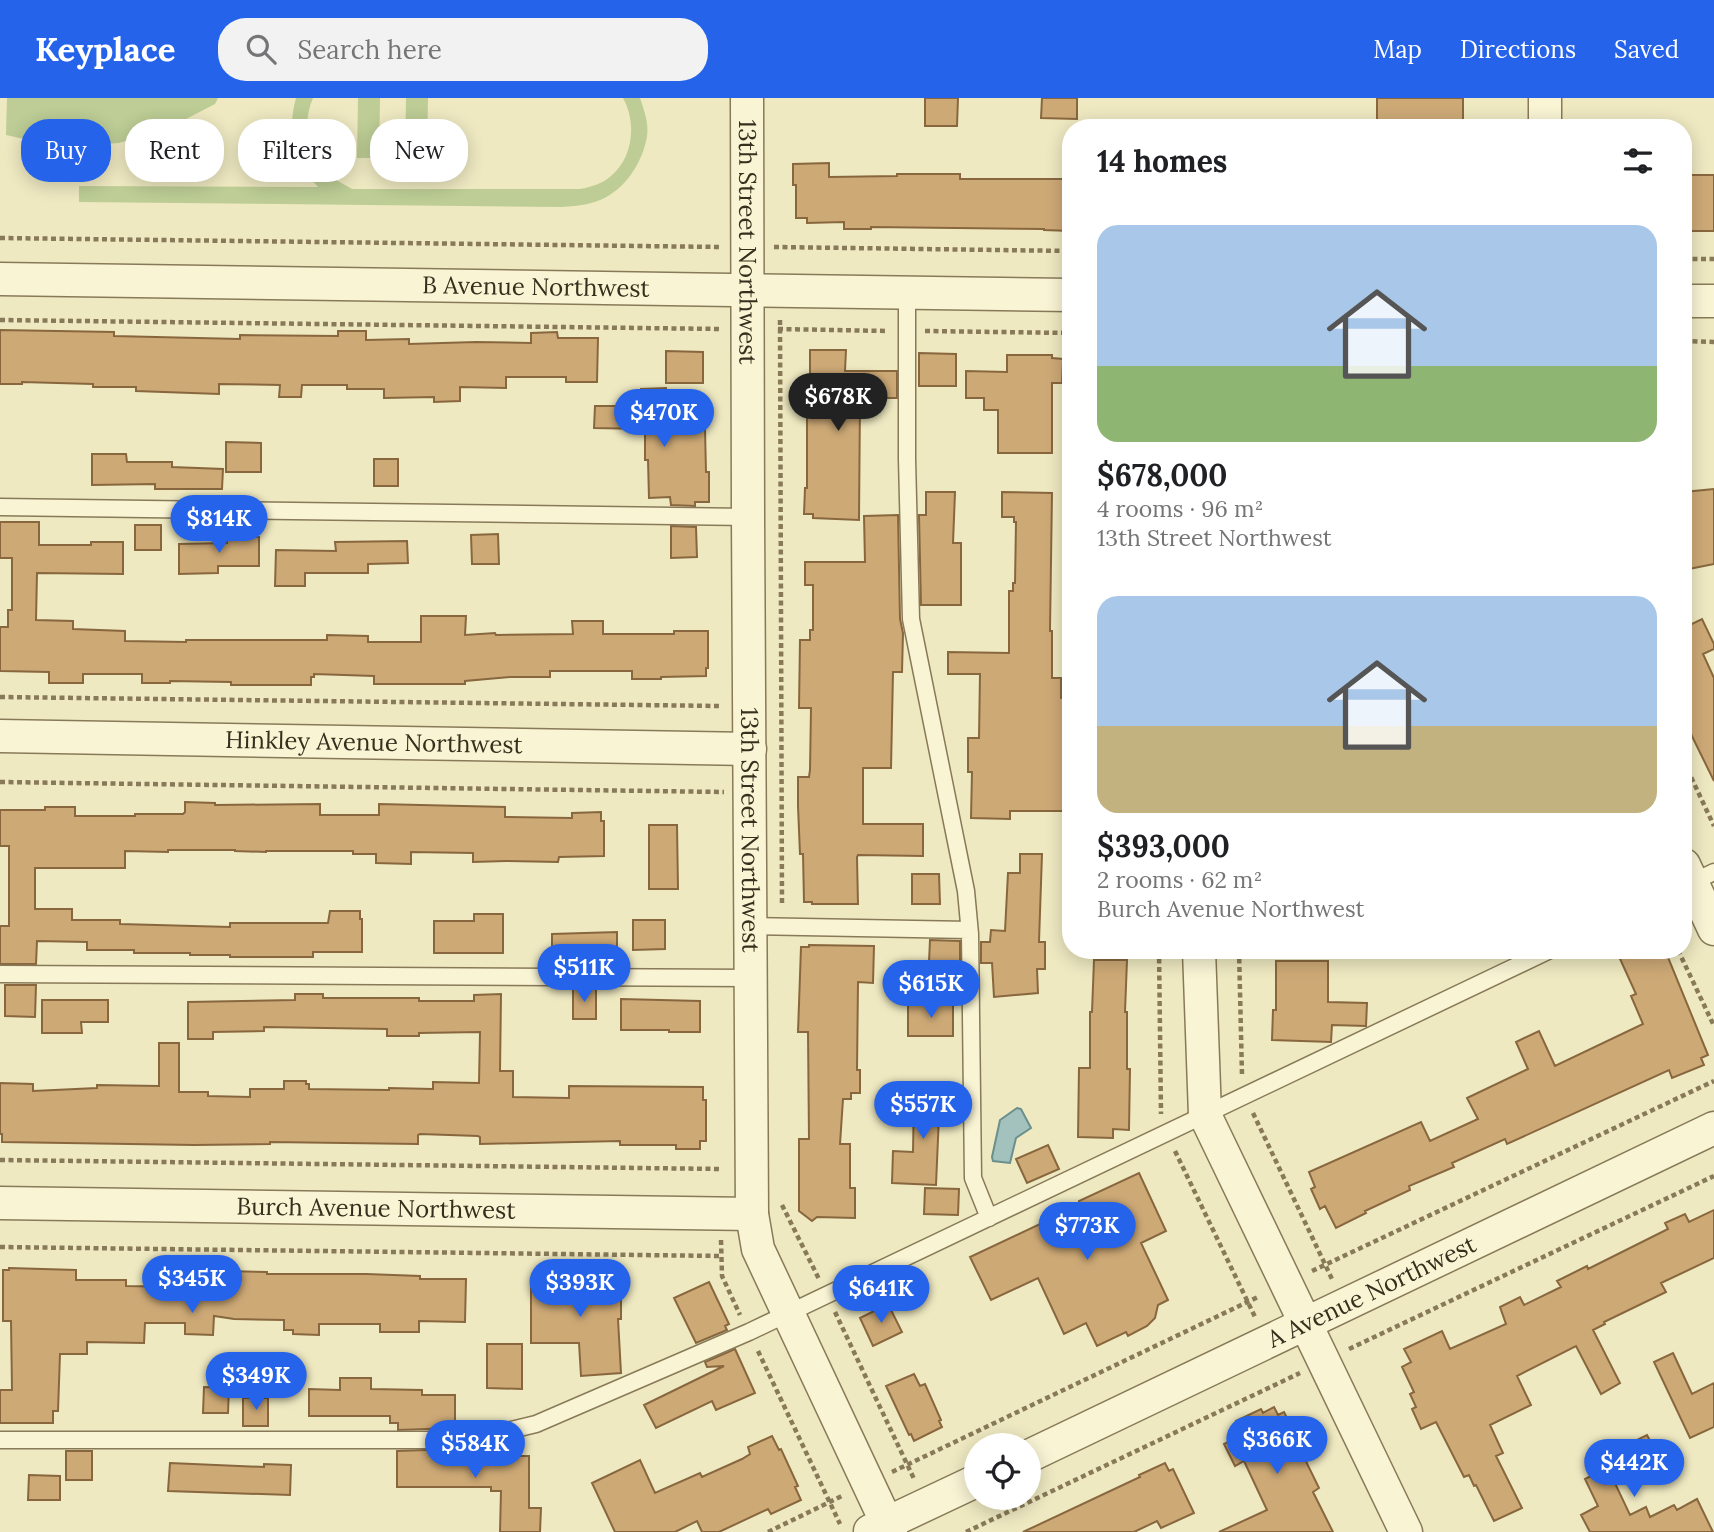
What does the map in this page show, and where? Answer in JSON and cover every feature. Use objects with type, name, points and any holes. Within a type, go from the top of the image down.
[{"type":"street","name":"13th Street Northwest","points":[[747,98],[752,1214],[758,1249],[788,1314],[872,1528]]},
{"type":"street","points":[[1545,98],[1545,119]]},
{"type":"street","name":"B Avenue Northwest","points":[[0,279],[1062,295]]},
{"type":"street","points":[[1692,301],[1714,301]]},
{"type":"street","name":"Hinkley Avenue Northwest","points":[[0,736],[750,749]]},
{"type":"street","points":[[1693,877],[1714,929]]},
{"type":"street","points":[[1199,959],[1205,1115],[1406,1532]]},
{"type":"street","name":"A Avenue Northwest","points":[[1041,1450],[1714,1128]]},
{"type":"street","name":"Burch Avenue Northwest","points":[[0,1203],[752,1214]]},
{"type":"street","points":[[872,1528],[964,1486]]},
{"type":"lane","points":[[907,292],[911,619],[966,891],[973,1178],[989,1218]]},
{"type":"lane","points":[[0,507],[748,517]]},
{"type":"lane","points":[[751,926],[969,930]]},
{"type":"lane","points":[[0,1440],[428,1440],[482,1437],[536,1424],[788,1314],[1531,959]]},
{"type":"lane","points":[[0,974],[751,978]]},
{"type":"path","points":[[0,238],[726,247]]},
{"type":"path","points":[[770,247],[1062,251]]},
{"type":"path","points":[[1692,259],[1714,259]]},
{"type":"path","points":[[0,320],[728,329]]},
{"type":"path","points":[[1692,341],[1714,342]]},
{"type":"path","points":[[0,696],[719,706]]},
{"type":"path","points":[[1692,779],[1714,826]]},
{"type":"path","points":[[0,782],[732,792]]},
{"type":"path","points":[[1239,959],[1242,1091],[1337,1287]]},
{"type":"path","points":[[1682,959],[1714,1027]]},
{"type":"path","points":[[1305,1275],[1714,1081]]},
{"type":"path","points":[[0,1160],[722,1168]]},
{"type":"path","points":[[1342,1353],[1714,1176]]},
{"type":"path","points":[[721,1229],[722,1276],[829,1503],[872,1528]]},
{"type":"path","points":[[0,1247],[722,1256]]},
{"type":"path","points":[[886,1475],[1270,1291]]},
{"type":"path","points":[[965,1532],[1307,1370]]},
{"type":"path","points":[[768,1532],[851,1492]]},
{"type":"green space","points":[[7,98],[218,98],[215,104],[186,119],[125,119],[125,141],[119,143],[111,144],[111,119],[21,119],[21,138],[6,135]]},
{"type":"green space","points":[[296,98],[313,98],[308,119],[292,117]]},
{"type":"green space","points":[[358,98],[380,98],[380,119],[370,119],[370,158],[357,158]]},
{"type":"green space","points":[[406,98],[428,98],[428,119],[406,119]]},
{"type":"green space","points":[[623,98],[640,98],[647,121],[645,146],[637,165],[625,182],[600,200],[577,206],[79,202],[79,186],[318,187],[314,182],[340,182],[352,189],[580,189],[604,181],[624,160],[631,129]]},
{"type":"water","points":[[1017,1108],[1021,1109],[1031,1128],[1016,1138],[1010,1163],[993,1161],[1000,1120]]},
{"type":"building","points":[[925,98],[958,98],[957,126],[925,126]]},
{"type":"building","points":[[1042,98],[1077,98],[1077,119],[1041,118]]},
{"type":"building","points":[[1377,98],[1463,98],[1463,119],[1377,119]]},
{"type":"building","points":[[829,163],[829,177],[960,174],[960,179],[1062,179],[1062,231],[871,227],[844,229],[844,222],[807,223],[807,218],[796,218],[793,164]]},
{"type":"building","points":[[1692,175],[1714,175],[1714,231],[1692,231]]},
{"type":"building","points":[[0,330],[114,332],[114,336],[240,339],[240,335],[338,336],[338,331],[366,331],[366,340],[409,339],[409,344],[531,343],[531,333],[557,332],[558,338],[598,338],[597,382],[566,382],[566,377],[506,377],[506,388],[460,387],[460,401],[434,402],[434,397],[384,398],[384,389],[347,389],[347,385],[302,385],[301,397],[279,397],[280,385],[219,384],[219,394],[136,391],[136,387],[93,387],[93,384],[0,384]]},
{"type":"building","points":[[810,350],[846,350],[845,371],[897,371],[897,398],[860,398],[859,520],[813,518],[813,514],[804,514],[807,488],[807,411],[810,411]]},
{"type":"building","points":[[666,351],[703,352],[703,383],[666,383]]},
{"type":"building","points":[[919,353],[956,354],[956,386],[919,386]]},
{"type":"building","points":[[1007,355],[1052,355],[1052,358],[1062,359],[1062,383],[1052,383],[1052,453],[998,453],[998,410],[984,410],[984,398],[966,398],[966,371],[1007,372]]},
{"type":"building","points":[[666,388],[667,429],[705,429],[709,502],[695,502],[695,506],[671,505],[670,497],[649,498],[645,429],[594,428],[595,406],[641,406],[641,389]]},
{"type":"building","points":[[226,442],[261,443],[261,472],[226,472]]},
{"type":"building","points":[[92,454],[126,454],[127,462],[172,462],[172,467],[223,469],[222,489],[155,489],[155,484],[92,485]]},
{"type":"building","points":[[374,459],[398,459],[398,486],[374,486]]},
{"type":"building","points":[[1714,489],[1714,564],[1692,568],[1692,491]]},
{"type":"building","points":[[926,492],[955,492],[953,543],[961,543],[961,605],[921,605],[919,515],[926,515]]},
{"type":"building","points":[[1002,492],[1052,493],[1050,631],[1052,678],[1061,678],[1062,811],[1010,811],[1010,819],[971,818],[972,772],[968,772],[968,738],[979,738],[980,674],[948,674],[948,652],[1009,653],[1009,591],[1013,591],[1015,583],[1016,522],[1014,517],[1002,517]]},
{"type":"building","points":[[898,515],[902,672],[893,672],[891,768],[863,768],[863,824],[923,824],[923,856],[858,855],[858,904],[812,904],[804,902],[798,806],[798,777],[809,777],[810,770],[811,708],[799,708],[800,640],[810,640],[810,630],[813,630],[813,585],[805,585],[805,562],[865,562],[864,516]]},
{"type":"building","points":[[0,522],[39,522],[39,545],[123,542],[123,574],[37,573],[36,620],[73,621],[73,629],[125,631],[125,641],[327,640],[327,635],[368,636],[368,642],[421,642],[421,616],[466,616],[465,635],[573,634],[572,621],[603,621],[603,634],[708,631],[708,668],[706,676],[661,679],[632,679],[632,671],[550,671],[550,677],[510,677],[465,681],[465,684],[374,684],[374,676],[314,674],[314,677],[311,677],[311,685],[231,685],[231,682],[170,681],[142,683],[142,674],[83,674],[83,683],[49,683],[49,672],[0,671],[0,627],[8,627],[8,610],[12,610],[12,558],[0,558]]},
{"type":"building","points":[[135,525],[161,525],[161,550],[135,550]]},
{"type":"building","points":[[671,526],[696,527],[697,557],[671,558]]},
{"type":"building","points":[[498,534],[499,564],[472,564],[471,535]]},
{"type":"building","points":[[227,537],[259,537],[259,566],[218,566],[218,573],[179,574],[179,544],[227,543]]},
{"type":"building","points":[[407,541],[408,563],[368,564],[368,573],[305,573],[305,586],[275,586],[276,550],[336,551],[335,542]]},
{"type":"building","points":[[1702,619],[1714,644],[1714,649],[1703,654],[1714,678],[1714,781],[1692,736],[1692,624]]},
{"type":"building","points":[[185,802],[215,805],[320,804],[320,815],[379,815],[379,804],[505,807],[505,817],[572,818],[572,813],[601,812],[601,821],[604,821],[604,856],[559,857],[558,862],[473,862],[473,853],[411,852],[411,864],[376,863],[376,854],[353,854],[353,851],[125,851],[125,868],[35,868],[35,909],[72,909],[72,920],[120,920],[120,924],[230,927],[230,923],[328,923],[330,911],[360,911],[362,952],[313,952],[313,957],[230,957],[190,953],[134,953],[134,950],[87,950],[87,942],[37,941],[36,964],[0,964],[0,926],[9,926],[9,846],[0,846],[0,810],[75,807],[75,816],[183,814]]},
{"type":"building","points":[[649,825],[677,825],[678,889],[649,889]]},
{"type":"building","points":[[1020,854],[1042,854],[1039,942],[1045,942],[1045,969],[1037,969],[1038,993],[994,997],[992,963],[981,963],[981,942],[990,942],[991,930],[1005,931],[1008,873],[1020,873]]},
{"type":"building","points":[[912,874],[939,874],[940,904],[912,904]]},
{"type":"building","points":[[474,914],[503,914],[503,953],[434,953],[434,921],[474,921]]},
{"type":"building","points":[[633,920],[665,920],[665,949],[633,950]]},
{"type":"building","points":[[617,932],[617,957],[596,957],[596,967],[573,967],[573,958],[552,958],[552,934]]},
{"type":"building","points":[[930,940],[960,941],[960,963],[929,962]]},
{"type":"building","points":[[874,946],[873,983],[858,982],[857,1070],[860,1070],[860,1093],[851,1093],[851,1099],[843,1099],[840,1144],[850,1144],[850,1188],[855,1188],[855,1218],[817,1217],[812,1221],[799,1211],[799,1139],[809,1139],[808,1032],[798,1032],[801,947]]},
{"type":"building","points":[[1620,959],[1669,959],[1708,1055],[1701,1058],[1704,1065],[1672,1078],[1669,1070],[1507,1144],[1505,1139],[1452,1163],[1454,1167],[1409,1186],[1410,1190],[1336,1228],[1325,1206],[1320,1209],[1311,1189],[1315,1187],[1309,1172],[1421,1122],[1430,1141],[1478,1119],[1467,1098],[1528,1069],[1516,1042],[1539,1031],[1555,1066],[1643,1024],[1631,996],[1636,994]]},
{"type":"building","points":[[1094,960],[1127,960],[1125,1012],[1127,1069],[1130,1069],[1129,1130],[1113,1129],[1113,1138],[1078,1137],[1079,1068],[1090,1068]]},
{"type":"building","points":[[1276,961],[1328,961],[1328,1002],[1367,1003],[1366,1026],[1332,1025],[1331,1042],[1272,1040],[1273,1010],[1276,1010]]},
{"type":"building","points":[[5,985],[36,985],[35,1017],[5,1016]]},
{"type":"building","points":[[573,988],[596,988],[596,1019],[573,1019]]},
{"type":"building","points":[[295,994],[323,994],[323,998],[474,1001],[474,995],[501,994],[500,1071],[513,1071],[513,1097],[569,1098],[569,1086],[703,1087],[703,1100],[706,1100],[706,1141],[700,1141],[700,1149],[676,1149],[676,1145],[620,1145],[620,1141],[480,1144],[478,1136],[420,1134],[418,1144],[2,1142],[0,1083],[33,1084],[33,1091],[97,1088],[97,1085],[159,1086],[159,1043],[179,1043],[179,1092],[208,1092],[208,1096],[250,1097],[250,1089],[284,1089],[284,1081],[306,1081],[309,1089],[389,1090],[433,1089],[433,1082],[479,1083],[480,1032],[387,1036],[387,1029],[264,1027],[264,1031],[213,1032],[213,1039],[188,1039],[188,1002],[295,1000]]},
{"type":"building","points":[[621,999],[700,1001],[700,1032],[621,1030]]},
{"type":"building","points":[[42,1000],[108,1000],[108,1022],[81,1022],[82,1033],[42,1033]]},
{"type":"building","points":[[908,1003],[953,1003],[953,1036],[908,1036]]},
{"type":"building","points":[[914,1093],[952,1094],[952,1116],[939,1116],[936,1185],[892,1183],[893,1151],[913,1152]]},
{"type":"building","points":[[1048,1145],[1059,1169],[1027,1183],[1016,1159]]},
{"type":"building","points":[[1139,1173],[1166,1231],[1141,1243],[1168,1300],[1158,1305],[1155,1318],[1147,1326],[1128,1336],[1126,1332],[1097,1346],[1086,1323],[1064,1334],[1038,1278],[991,1300],[970,1257],[1076,1208],[1080,1205],[1079,1201]]},
{"type":"building","points":[[925,1188],[959,1189],[958,1215],[924,1214]]},
{"type":"building","points":[[1714,1210],[1714,1258],[1661,1283],[1666,1292],[1593,1330],[1620,1383],[1601,1394],[1576,1346],[1517,1376],[1531,1405],[1490,1425],[1503,1453],[1496,1456],[1522,1508],[1494,1521],[1476,1485],[1474,1486],[1469,1475],[1464,1477],[1436,1422],[1421,1429],[1412,1409],[1416,1407],[1410,1394],[1414,1392],[1402,1367],[1411,1362],[1404,1349],[1442,1331],[1450,1349],[1506,1324],[1500,1307],[1520,1297],[1524,1305],[1561,1287],[1557,1281],[1587,1266],[1588,1269],[1668,1229],[1665,1223],[1685,1214],[1689,1222]]},
{"type":"building","points":[[3,1270],[76,1270],[76,1280],[126,1280],[126,1286],[182,1287],[183,1270],[466,1279],[465,1322],[419,1321],[419,1332],[380,1332],[380,1324],[319,1324],[319,1335],[293,1334],[293,1330],[284,1330],[284,1320],[214,1316],[213,1335],[185,1334],[185,1323],[145,1323],[144,1343],[87,1342],[87,1354],[60,1354],[58,1411],[53,1411],[53,1423],[0,1423],[0,1390],[12,1390],[11,1321],[3,1321]]},
{"type":"building","points":[[533,1275],[621,1278],[621,1319],[618,1319],[621,1373],[581,1376],[579,1343],[531,1343]]},
{"type":"building","points":[[709,1282],[729,1324],[725,1326],[727,1330],[696,1343],[674,1298]]},
{"type":"building","points":[[888,1304],[902,1332],[873,1346],[860,1318]]},
{"type":"building","points":[[487,1344],[522,1344],[522,1389],[487,1388]]},
{"type":"building","points":[[735,1349],[755,1393],[716,1410],[712,1401],[656,1428],[644,1405],[724,1366],[707,1367],[705,1362]]},
{"type":"building","points":[[1673,1353],[1692,1394],[1714,1383],[1714,1427],[1690,1438],[1654,1362]]},
{"type":"building","points":[[914,1374],[920,1386],[925,1384],[942,1427],[914,1441],[886,1386]]},
{"type":"building","points":[[340,1378],[371,1378],[371,1389],[422,1390],[422,1395],[455,1395],[455,1428],[398,1430],[398,1423],[390,1423],[390,1416],[309,1416],[309,1389],[340,1390]]},
{"type":"building","points":[[204,1387],[229,1388],[228,1413],[203,1413]]},
{"type":"building","points":[[243,1398],[268,1398],[268,1426],[243,1426]]},
{"type":"building","points":[[1274,1407],[1278,1415],[1284,1412],[1296,1436],[1294,1437],[1319,1488],[1313,1492],[1333,1532],[1219,1532],[1267,1510],[1244,1461],[1235,1466],[1224,1444],[1243,1435],[1236,1421],[1261,1409],[1263,1413]]},
{"type":"building","points":[[1647,1435],[1657,1454],[1612,1477],[1630,1515],[1646,1507],[1650,1517],[1674,1505],[1677,1510],[1697,1499],[1713,1532],[1590,1532],[1581,1515],[1598,1506],[1585,1479],[1595,1474],[1590,1463]]},
{"type":"building","points":[[772,1436],[798,1486],[795,1487],[801,1500],[771,1514],[768,1509],[719,1532],[702,1532],[697,1521],[675,1532],[615,1532],[592,1483],[640,1460],[655,1493],[700,1473],[702,1477],[742,1459],[750,1454],[748,1447]]},
{"type":"building","points":[[66,1451],[92,1451],[92,1480],[66,1480]]},
{"type":"building","points":[[397,1451],[488,1451],[488,1456],[529,1456],[529,1508],[541,1508],[540,1532],[500,1532],[501,1491],[491,1491],[491,1487],[397,1487]]},
{"type":"building","points":[[170,1463],[264,1467],[264,1464],[291,1465],[290,1495],[168,1491]]},
{"type":"building","points":[[1165,1463],[1169,1471],[1173,1469],[1194,1513],[1161,1528],[1157,1521],[1134,1532],[1023,1532],[1140,1477],[1139,1475]]},
{"type":"building","points":[[29,1475],[60,1476],[60,1500],[28,1500]]}]
